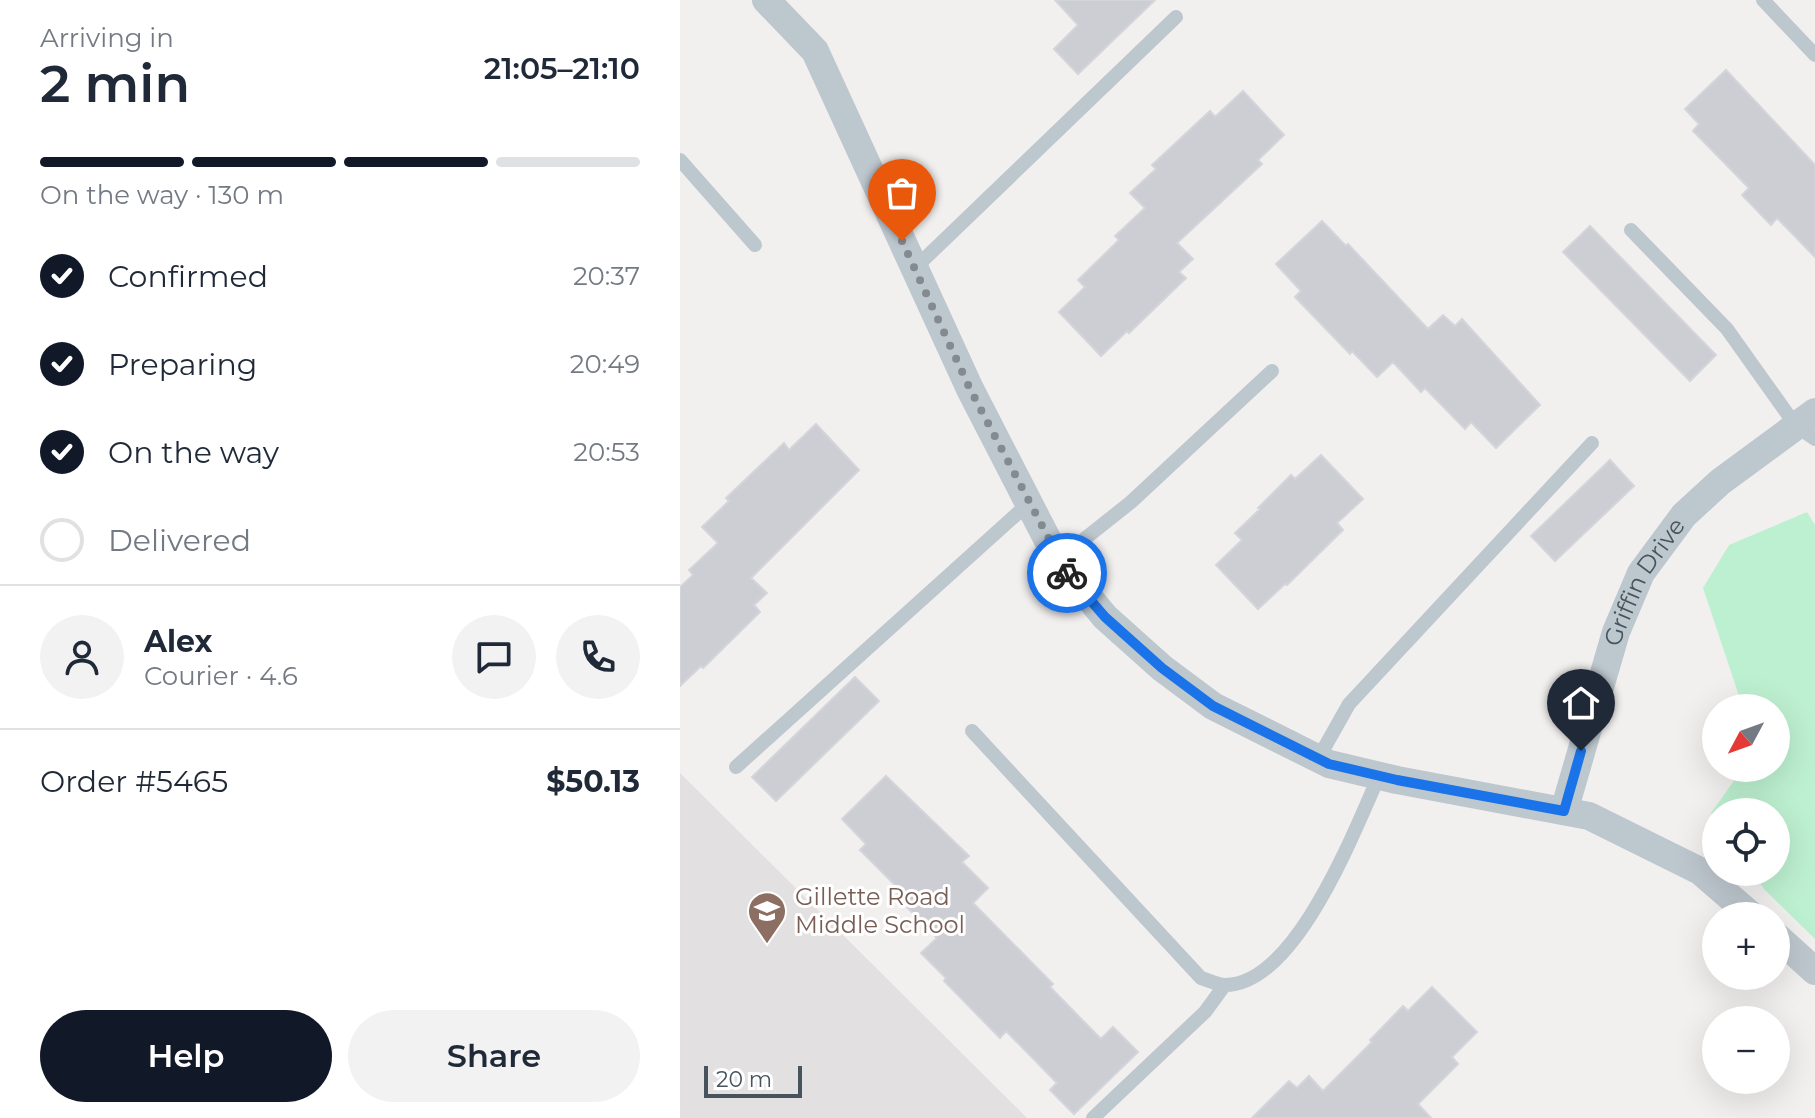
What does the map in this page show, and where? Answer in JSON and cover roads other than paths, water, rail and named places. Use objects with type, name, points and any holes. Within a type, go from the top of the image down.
[{"type":"street","points":[[766,0],[815,51],[970,389],[1058,560],[1105,617],[1162,668],[1213,706],[1329,764],[1589,816],[1700,871],[1736,902]]},
{"type":"street","name":"Griffin Drive","points":[[1564,811],[1616,632],[1641,573],[1684,515],[1720,482],[1809,426]]},
{"type":"street","points":[[1790,949],[1815,971]]},
{"type":"lane","points":[[1763,0],[1815,55]]},
{"type":"lane","points":[[915,268],[1176,17]]},
{"type":"lane","points":[[680,160],[755,245]]},
{"type":"lane","points":[[1631,230],[1727,329],[1809,426]]},
{"type":"lane","points":[[1058,560],[1131,502],[1272,371]]},
{"type":"lane","points":[[1318,759],[1349,704],[1592,443]]},
{"type":"lane","points":[[736,767],[1029,503]]},
{"type":"lane","points":[[972,731],[1201,978],[1224,986],[1254,978],[1285,950],[1317,909],[1379,776]]},
{"type":"lane","points":[[1093,1118],[1205,1012],[1224,986]]},
{"type":"place","name":"Gillette Road Middle School","points":[[767,945]]}]
